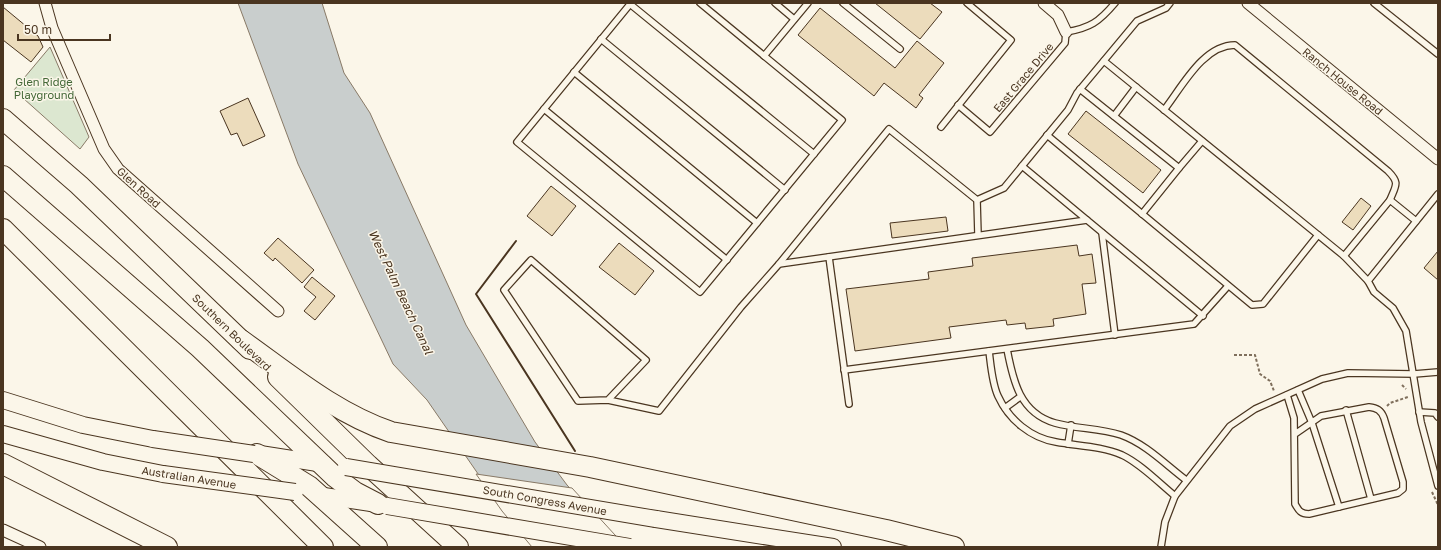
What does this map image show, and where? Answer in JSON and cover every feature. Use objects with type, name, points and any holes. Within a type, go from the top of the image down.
[{"type":"highway","name":"Southern Boulevard","points":[[3,119],[84,190],[241,340],[346,444],[458,547]]},
{"type":"highway","points":[[3,176],[165,317],[345,485],[382,505]]},
{"type":"highway","points":[[3,229],[323,547]]},
{"type":"highway","points":[[241,340],[328,401],[359,419],[396,433],[574,464],[750,500],[954,547]]},
{"type":"highway","points":[[256,454],[290,473],[321,496],[377,547]]},
{"type":"highway","points":[[3,464],[167,547]]},
{"type":"main road","points":[[3,400],[83,425],[153,439],[256,454]]},
{"type":"main road","name":"Australian Avenue","points":[[3,434],[103,462],[163,474],[382,505]]},
{"type":"main road","name":"South Congress Avenue","points":[[256,454],[346,467],[833,547]]},
{"type":"main road","points":[[382,505],[630,547]]},
{"type":"street","name":"Glen Road","points":[[45,3],[52,28],[104,149],[118,170],[278,311]]},
{"type":"street","points":[[1044,3],[1058,15],[1066,32]]},
{"type":"street","name":"Ranch House Road","points":[[1248,3],[1438,159]]},
{"type":"street","points":[[3,530],[34,546]]},
{"type":"lane","points":[[700,3],[842,120],[758,223],[700,292],[517,142],[631,3],[814,154]]},
{"type":"lane","points":[[775,3],[794,19]]},
{"type":"lane","points":[[764,56],[808,3]]},
{"type":"lane","points":[[842,3],[900,49]]},
{"type":"lane","points":[[941,127],[1011,40],[967,3]]},
{"type":"lane","points":[[1066,32],[1090,26],[1101,19],[1115,3]]},
{"type":"lane","points":[[977,200],[1004,188],[1068,110],[1080,89],[1137,21],[1166,8],[1170,3]]},
{"type":"lane","points":[[1374,3],[1438,54]]},
{"type":"lane","name":"East Grace Drive","points":[[958,105],[990,132],[1065,43],[1066,32]]},
{"type":"lane","points":[[601,39],[785,190]]},
{"type":"lane","points":[[1164,110],[1204,59],[1226,45],[1235,45],[1388,170],[1396,179],[1397,183],[1390,200],[1344,256]]},
{"type":"lane","points":[[1104,60],[1344,256],[1368,281],[1374,292],[1393,308],[1406,331],[1419,412],[1438,483]]},
{"type":"lane","points":[[574,72],[758,223]]},
{"type":"lane","points":[[1114,116],[1136,87]]},
{"type":"lane","points":[[1080,89],[1179,168]]},
{"type":"lane","points":[[544,109],[727,260]]},
{"type":"lane","points":[[608,400],[646,360],[531,260],[504,290],[578,401],[608,400],[659,411],[731,319],[779,264],[889,128],[977,200],[978,236]]},
{"type":"lane","points":[[1047,135],[1252,305],[1263,304],[1318,235]]},
{"type":"lane","points":[[1142,214],[1202,141]]},
{"type":"lane","points":[[1022,166],[1203,316]]},
{"type":"lane","points":[[1368,281],[1438,194]]},
{"type":"lane","points":[[1390,200],[1416,221]]},
{"type":"lane","points":[[779,264],[1087,220]]},
{"type":"lane","points":[[1102,233],[1115,335]]},
{"type":"lane","points":[[829,257],[849,404]]},
{"type":"lane","points":[[844,370],[1194,324],[1203,316],[1228,286]]},
{"type":"lane","points":[[1007,349],[1012,379],[1020,398],[1030,410],[1041,418],[1056,423],[1104,430],[1137,442],[1186,480]]},
{"type":"lane","points":[[989,352],[998,396],[1005,408],[1025,429],[1038,437],[1068,444],[1108,450],[1123,456],[1175,496]]},
{"type":"lane","points":[[1162,546],[1165,522],[1175,496],[1186,480],[1230,426],[1255,409],[1322,379],[1348,373],[1414,374],[1438,372]]},
{"type":"lane","points":[[1298,390],[1312,423],[1339,507]]},
{"type":"lane","points":[[1288,395],[1293,410],[1295,434],[1295,504],[1299,511],[1303,514],[1339,507],[1398,493],[1403,489],[1403,482],[1381,412],[1376,408],[1369,407],[1346,410],[1321,416],[1295,434]]},
{"type":"lane","points":[[1005,408],[1020,398]]},
{"type":"lane","points":[[1346,410],[1371,499]]},
{"type":"lane","points":[[1419,412],[1435,412],[1438,417]]},
{"type":"lane","points":[[1068,444],[1071,425]]},
{"type":"path","points":[[1234,355],[1255,355],[1260,374],[1270,381],[1278,399]]},
{"type":"path","points":[[1381,412],[1390,402],[1409,397]]},
{"type":"green space","name":"Glen Ridge Playground","points":[[50,47],[89,137],[80,149],[14,90]]},
{"type":"water","name":"West Palm Beach Canal","points":[[238,3],[322,3],[344,73],[370,113],[466,325],[535,442],[567,485],[624,547],[503,510],[427,400],[393,364],[298,164]]},
{"type":"pier","points":[[476,474],[572,488],[626,547],[532,547],[502,511]]},
{"type":"building","points":[[875,3],[930,3],[942,12],[920,39]]},
{"type":"building","points":[[3,7],[38,36],[43,47],[31,62],[3,40]]},
{"type":"building","points":[[820,8],[895,68],[917,41],[944,63],[919,95],[923,98],[916,108],[884,83],[874,96],[798,35]]},
{"type":"building","points":[[248,98],[265,136],[243,146],[237,133],[231,135],[220,111]]},
{"type":"building","points":[[1086,111],[1161,170],[1143,193],[1068,134]]},
{"type":"building","points":[[551,186],[576,206],[552,236],[527,216]]},
{"type":"building","points":[[1361,198],[1371,206],[1353,230],[1342,222]]},
{"type":"building","points":[[946,217],[948,231],[892,238],[890,223]]},
{"type":"building","points":[[278,238],[314,270],[302,283],[275,258],[273,261],[264,253]]},
{"type":"building","points":[[619,243],[654,271],[635,295],[599,267]]},
{"type":"building","points":[[1077,245],[1079,256],[1092,254],[1096,283],[1082,284],[1086,314],[1053,319],[1054,326],[1026,329],[1025,323],[1007,325],[1006,320],[949,327],[951,338],[855,351],[846,289],[929,279],[928,272],[973,266],[972,258]]},
{"type":"building","points":[[1438,251],[1438,280],[1424,268]]},
{"type":"building","points":[[312,277],[335,296],[315,320],[304,311],[316,297],[304,287]]},
{"type":"wall","points":[[516,241],[476,294],[575,451]]}]
